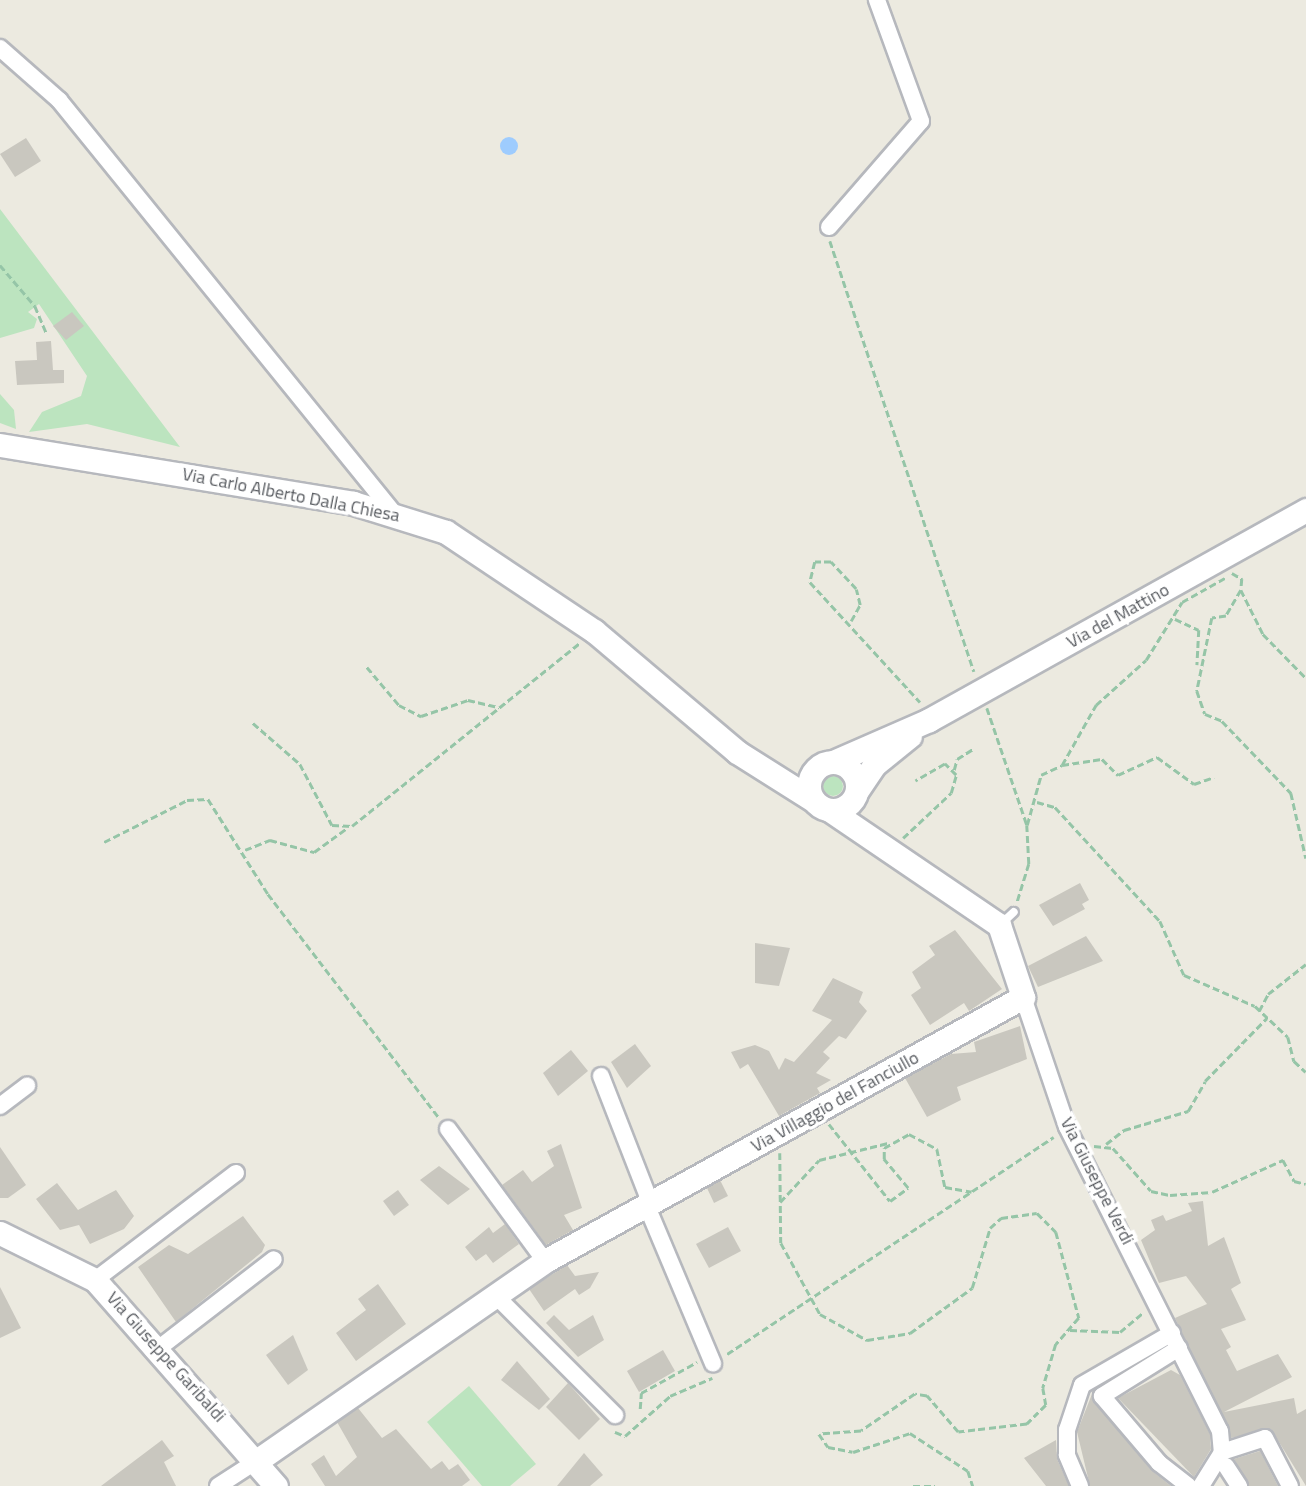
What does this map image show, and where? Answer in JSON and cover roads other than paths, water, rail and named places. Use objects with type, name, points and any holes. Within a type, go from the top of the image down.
[{"type":"main road","name":"Via Carlo Alberto Dalla Chiesa","points":[[0,445],[393,512],[497,561],[594,631],[754,765],[822,805]]},
{"type":"main road","name":"Via del Mattino","points":[[826,764],[929,720],[1306,510]]},
{"type":"main road","name":"Via del Mattino","points":[[857,792],[874,765],[929,720]]},
{"type":"main road","points":[[826,764],[810,778],[822,805],[885,846]]},
{"type":"main road","points":[[754,765],[826,764],[848,767],[857,792],[885,846]]},
{"type":"main road","points":[[822,805],[857,792]]},
{"type":"main road","name":"Via Giuseppe Verdi","points":[[885,846],[1007,918],[1023,997]]},
{"type":"main road","name":"Via Villaggio del Fanciullo","points":[[258,1460],[545,1261],[1023,997]]},
{"type":"main road","name":"Via Giuseppe Garibaldi","points":[[0,1233],[96,1280],[258,1460],[273,1485]]},
{"type":"street","points":[[829,227],[921,121],[877,0]]},
{"type":"street","points":[[0,48],[59,100],[393,512]]},
{"type":"street","name":"Via Giuseppe Verdi","points":[[1023,997],[1067,1127],[1082,1148],[1220,1431],[1224,1459],[1239,1486]]},
{"type":"street","points":[[601,1076],[648,1203],[711,1359]]},
{"type":"street","points":[[0,1106],[27,1086]]},
{"type":"street","points":[[448,1129],[545,1261]]},
{"type":"street","points":[[96,1280],[236,1173]]},
{"type":"street","points":[[159,1348],[274,1259]]},
{"type":"street","points":[[495,1295],[615,1415]]},
{"type":"street","points":[[1080,1486],[1067,1455],[1067,1430],[1082,1385],[1176,1340]]},
{"type":"street","points":[[1176,1340],[1102,1396],[1159,1463],[1188,1486]]},
{"type":"street","points":[[1201,1486],[1224,1459],[1265,1438],[1290,1486]]},
{"type":"street","points":[[218,1486],[258,1460]]},
{"type":"water","points":[[509,137],[515,140],[518,146],[515,152],[509,155],[503,152],[500,146],[503,140]]}]
